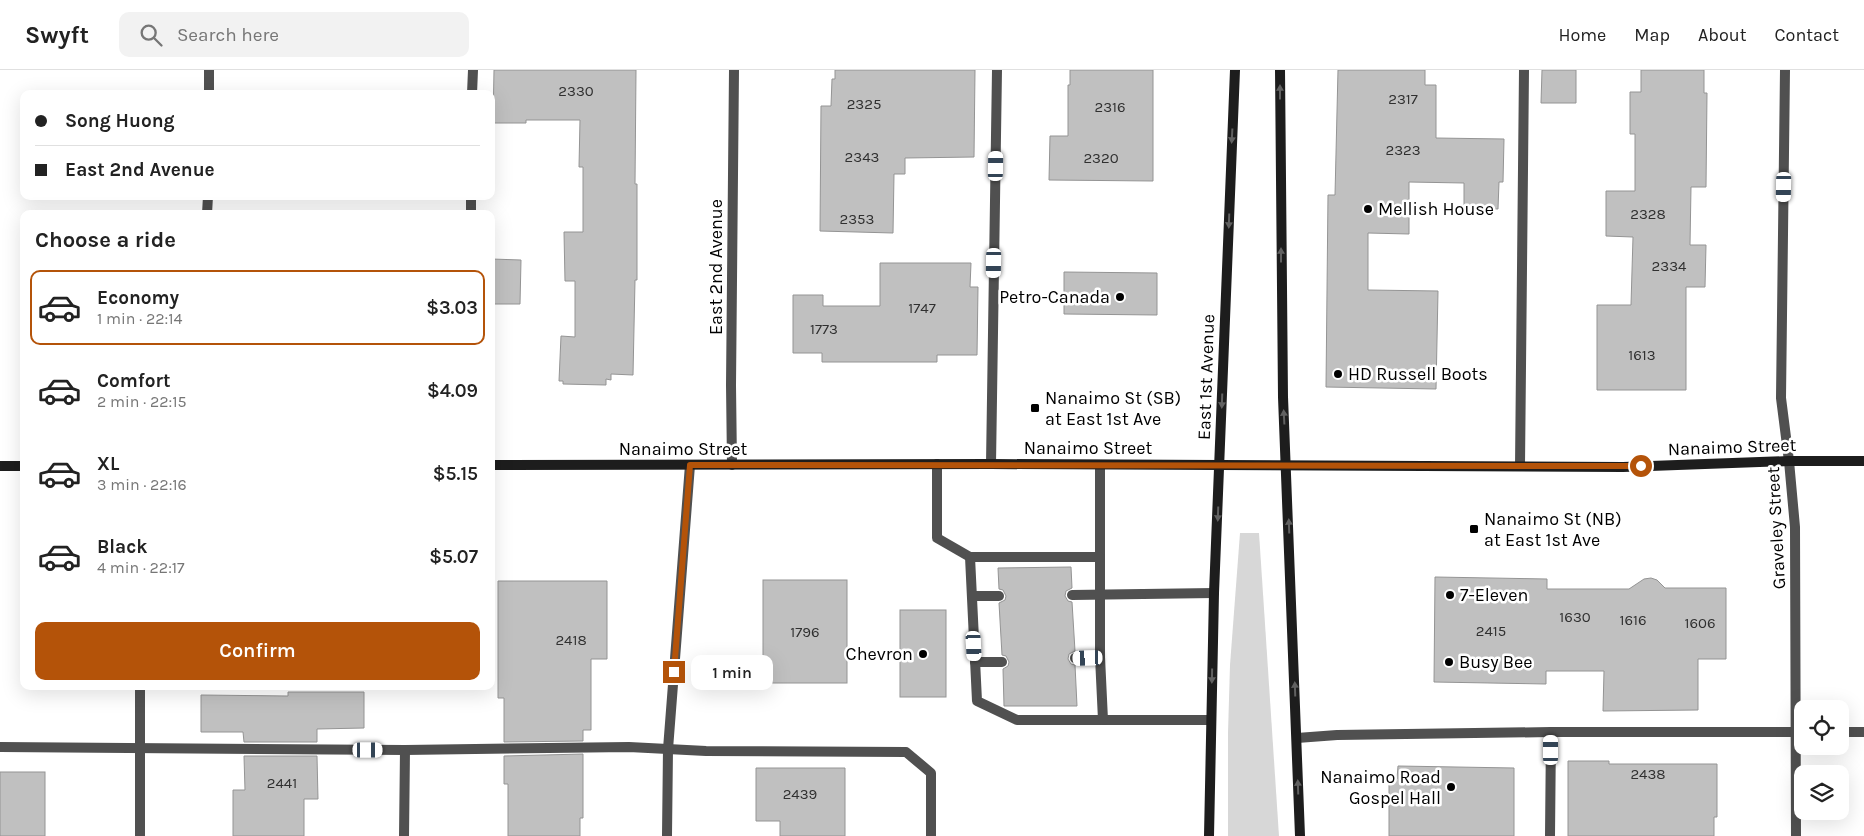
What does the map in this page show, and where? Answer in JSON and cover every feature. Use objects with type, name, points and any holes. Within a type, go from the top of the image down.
[{"type":"main road","name":"East 1st Avenue","points":[[1210,836],[1214,593],[1235,70]]},
{"type":"main road","points":[[1280,70],[1283,397],[1300,836]]},
{"type":"main road","name":"Nanaimo Street","points":[[495,465],[991,464],[1623,467],[1789,461],[1864,461]]},
{"type":"main road","points":[[0,466],[20,466]]},
{"type":"street","points":[[209,70],[209,90]]},
{"type":"street","points":[[472,90],[473,70]]},
{"type":"street","name":"East 2nd Avenue","points":[[732,465],[734,70]]},
{"type":"street","points":[[991,464],[997,70]]},
{"type":"street","points":[[1520,466],[1524,70]]},
{"type":"street","name":"Graveley Street","points":[[1786,70],[1780,398],[1789,461],[1795,527],[1798,700]]},
{"type":"street","points":[[937,464],[937,538],[970,557],[1100,557]]},
{"type":"street","points":[[667,836],[668,749],[690,465]]},
{"type":"street","points":[[1100,465],[1100,657],[1103,720]]},
{"type":"street","points":[[970,557],[977,701],[1017,720],[1211,720]]},
{"type":"street","points":[[1072,595],[1214,593]]},
{"type":"street","points":[[972,596],[999,596]]},
{"type":"street","points":[[1075,658],[1100,657]]},
{"type":"street","points":[[975,662],[1002,662]]},
{"type":"street","points":[[140,690],[140,836]]},
{"type":"street","points":[[1296,738],[1337,735],[1551,732],[1794,732]]},
{"type":"street","points":[[1550,836],[1551,732]]},
{"type":"street","points":[[1849,732],[1864,732]]},
{"type":"street","points":[[0,747],[405,750],[628,747],[906,752],[931,773],[931,836]]},
{"type":"street","points":[[404,836],[405,750]]},
{"type":"street","name":"Graveley Street","points":[[1796,836],[1798,755]]},
{"type":"shaded area","points":[[1240,533],[1259,533],[1279,836],[1228,836],[1230,665]]},
{"type":"building","points":[[494,70],[636,70],[635,184],[637,184],[637,280],[635,280],[633,375],[611,374],[611,380],[606,379],[606,385],[563,384],[563,381],[559,381],[561,336],[575,337],[575,281],[565,281],[564,232],[583,232],[583,167],[579,167],[580,120],[526,120],[526,123],[495,123]]},
{"type":"building","points":[[835,70],[975,70],[974,157],[905,158],[905,174],[894,174],[893,233],[820,231],[821,106],[831,106],[832,79],[835,79]]},
{"type":"building","points":[[1070,70],[1153,70],[1153,181],[1049,180],[1050,136],[1068,136],[1068,85],[1070,85]]},
{"type":"building","points":[[1338,70],[1425,70],[1425,85],[1436,85],[1436,138],[1504,139],[1503,182],[1499,182],[1498,209],[1464,208],[1464,183],[1409,182],[1409,234],[1368,233],[1368,290],[1438,291],[1436,389],[1326,387],[1328,195],[1335,195]]},
{"type":"building","points":[[1542,70],[1576,70],[1576,103],[1541,103]]},
{"type":"building","points":[[1641,70],[1704,70],[1704,93],[1707,93],[1706,187],[1691,187],[1690,245],[1706,245],[1705,287],[1686,287],[1686,390],[1597,390],[1597,305],[1631,305],[1633,237],[1606,236],[1606,191],[1635,191],[1635,134],[1630,134],[1630,92],[1641,92]]},
{"type":"building","points":[[495,259],[521,260],[520,304],[495,304]]},
{"type":"building","points":[[880,263],[971,263],[970,287],[978,287],[977,355],[937,355],[937,362],[822,362],[822,353],[793,353],[793,295],[823,295],[823,306],[880,306]]},
{"type":"building","points":[[1064,272],[1157,273],[1157,315],[1064,314]]},
{"type":"building","points":[[1071,567],[1072,588],[1066,591],[1065,596],[1068,601],[1072,602],[1075,651],[1069,654],[1068,659],[1071,664],[1075,665],[1077,706],[1004,706],[1003,669],[1008,666],[1009,662],[1006,656],[1002,655],[999,603],[1005,600],[1006,596],[1003,590],[999,589],[998,568]]},
{"type":"building","points":[[1435,577],[1547,579],[1547,589],[1629,589],[1644,579],[1651,578],[1657,580],[1665,588],[1726,588],[1726,659],[1698,659],[1698,710],[1603,711],[1604,671],[1546,671],[1546,684],[1434,682]]},
{"type":"building","points":[[763,580],[847,580],[847,683],[763,683]]},
{"type":"building","points":[[498,581],[607,581],[607,659],[591,659],[591,730],[583,730],[583,741],[504,742],[504,698],[498,698]]},
{"type":"building","name":"Chevron","points":[[900,610],[946,610],[946,697],[900,697]]},
{"type":"building","points":[[288,692],[364,692],[364,728],[317,729],[317,742],[244,742],[243,732],[201,732],[201,695],[288,696]]},
{"type":"building","points":[[583,754],[583,818],[580,818],[580,836],[508,836],[508,784],[504,784],[504,756]]},
{"type":"building","points":[[244,756],[317,756],[318,799],[304,799],[304,836],[233,836],[233,790],[245,790]]},
{"type":"building","points":[[1568,761],[1609,761],[1609,764],[1717,764],[1717,817],[1714,817],[1714,836],[1568,836]]},
{"type":"building","points":[[1398,766],[1514,768],[1514,836],[1389,836],[1389,779],[1397,779]]},
{"type":"building","points":[[756,768],[845,768],[845,836],[780,836],[780,821],[756,821]]},
{"type":"building","points":[[0,772],[45,772],[45,836],[0,836]]},
{"type":"place","name":"Mellish House","points":[[1368,209]]},
{"type":"place","name":"Petro-Canada","points":[[1120,297]]},
{"type":"place","name":"HD Russell Boots","points":[[1338,374]]},
{"type":"place","name":"Nanaimo St (SB) at East 1st Ave","points":[[1035,408]]},
{"type":"place","name":"Nanaimo St (NB) at East 1st Ave","points":[[1474,529]]},
{"type":"place","name":"7-Eleven","points":[[1450,595]]},
{"type":"place","name":"Chevron","points":[[923,654]]},
{"type":"place","name":"Busy Bee","points":[[1449,662]]},
{"type":"place","name":"Nanaimo Road Gospel Hall","points":[[1451,787]]},
{"type":"route","points":[[674,672],[690,465],[1641,466]]}]
